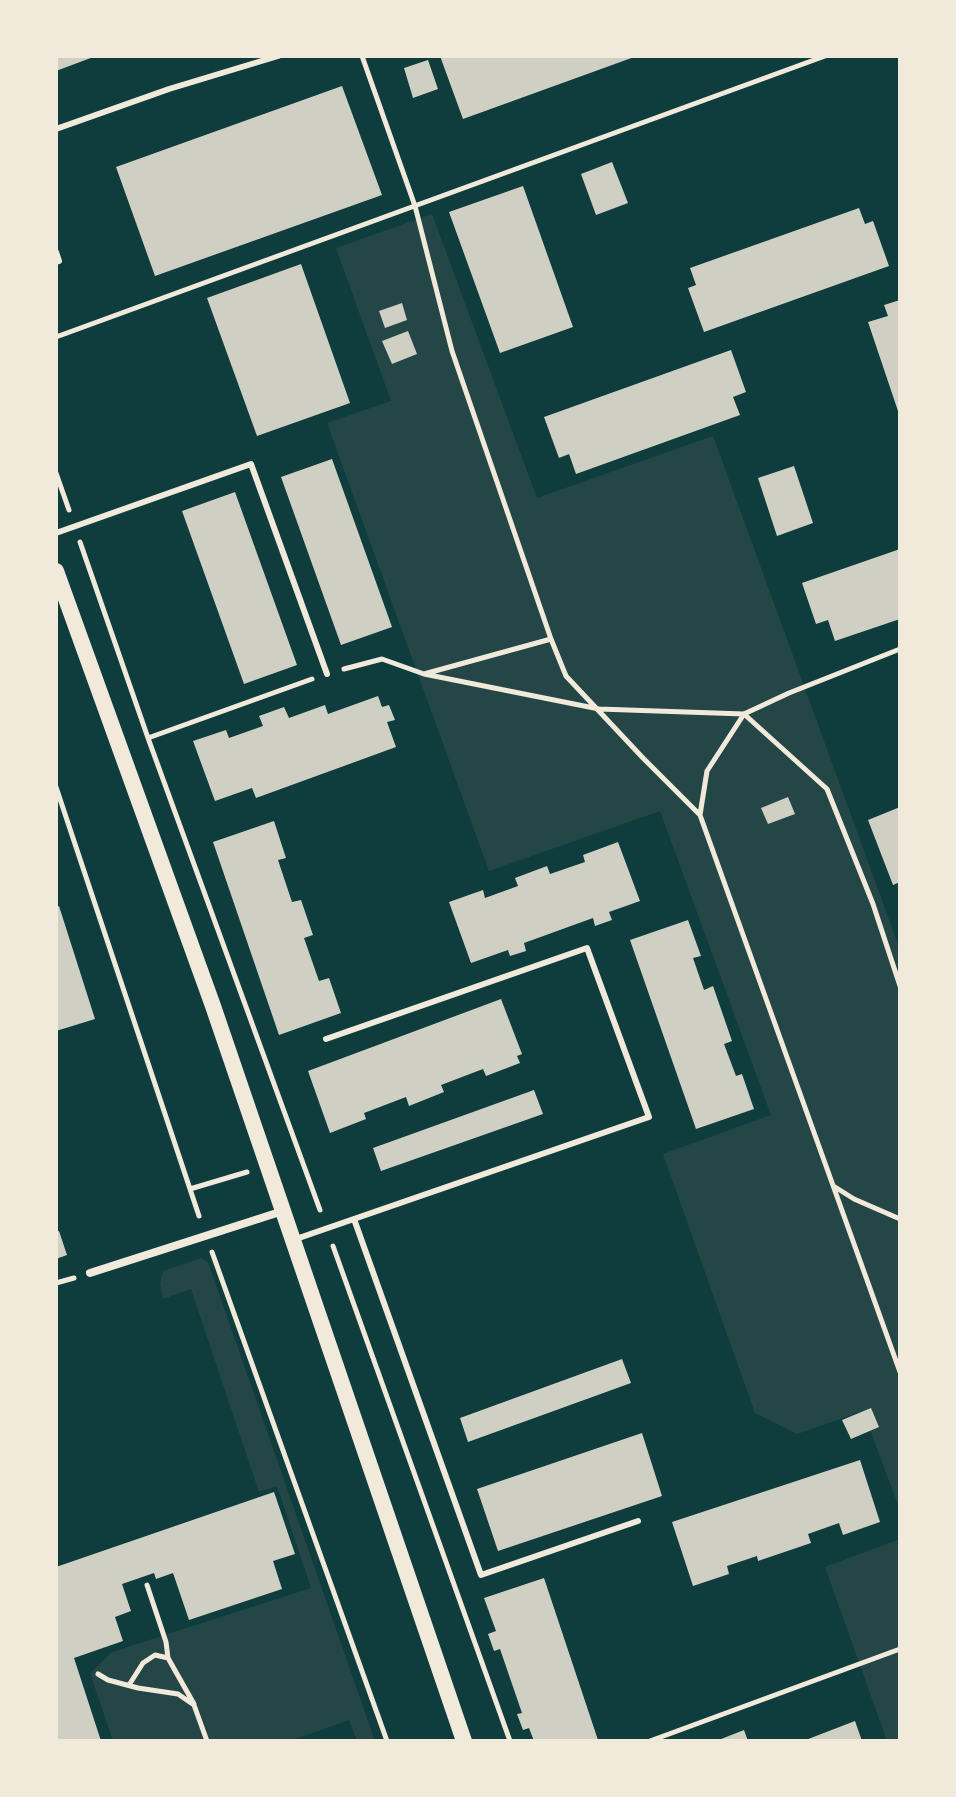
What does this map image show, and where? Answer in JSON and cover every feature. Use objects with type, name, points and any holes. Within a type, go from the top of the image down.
[{"type":"main road","points":[[56,571],[213,1006],[464,1741]]},
{"type":"street","points":[[90,1273],[283,1211]]},
{"type":"lane","points":[[56,129],[169,89],[278,56]]},
{"type":"lane","points":[[56,252],[59,261],[56,262]]},
{"type":"lane","points":[[56,533],[251,464],[327,674]]},
{"type":"lane","points":[[292,1240],[649,1117],[587,948],[326,1039]]},
{"type":"lane","points":[[354,1219],[481,1575],[638,1521]]},
{"type":"path","points":[[362,56],[415,206],[452,351],[566,676],[700,815],[900,1372]]},
{"type":"path","points":[[56,337],[825,56]]},
{"type":"path","points":[[56,473],[148,738],[510,1741]]},
{"type":"path","points":[[424,674],[551,639]]},
{"type":"path","points":[[148,738],[327,674],[382,659],[424,674],[599,709],[744,714],[900,649]]},
{"type":"path","points":[[700,815],[707,771],[744,714]]},
{"type":"path","points":[[744,714],[827,789],[873,904],[900,986]]},
{"type":"path","points":[[56,787],[206,1236],[387,1741]]},
{"type":"path","points":[[834,1187],[900,1219]]},
{"type":"path","points":[[147,1585],[166,1642],[168,1658],[194,1705],[207,1741]]},
{"type":"path","points":[[650,1741],[900,1649]]},
{"type":"path","points":[[129,1685],[143,1663],[155,1655],[168,1658]]},
{"type":"path","points":[[98,1674],[108,1680],[178,1694],[194,1705]]},
{"type":"shaded area","points":[[432,214],[537,498],[713,436],[900,950],[900,1510],[863,1411],[797,1434],[755,1413],[663,1154],[771,1115],[660,811],[489,871],[327,423],[391,401],[336,248]]},
{"type":"shaded area","points":[[201,1258],[208,1262],[375,1741],[357,1741],[349,1720],[290,1741],[113,1741],[90,1673],[112,1652],[311,1588],[277,1486],[259,1492],[191,1289],[163,1299],[160,1283],[163,1271]]},
{"type":"shaded area","points":[[900,1539],[900,1741],[887,1741],[825,1567]]},
{"type":"building","points":[[56,56],[96,56],[56,71]]},
{"type":"building","points":[[440,56],[637,56],[463,119]]},
{"type":"building","points":[[428,60],[438,89],[413,98],[404,68]]},
{"type":"building","points":[[342,86],[382,195],[155,276],[116,167]]},
{"type":"building","points":[[612,162],[628,203],[596,215],[581,174]]},
{"type":"building","points":[[523,186],[573,327],[500,353],[449,212]]},
{"type":"building","points":[[859,208],[865,224],[873,221],[889,266],[704,332],[688,288],[696,285],[690,268]]},
{"type":"building","points":[[301,264],[350,403],[257,436],[207,298]]},
{"type":"building","points":[[900,300],[899,414],[868,322],[888,316],[884,305]]},
{"type":"building","points":[[402,303],[407,320],[385,328],[379,311]]},
{"type":"building","points":[[408,331],[417,354],[392,364],[382,341]]},
{"type":"building","points":[[731,350],[746,392],[733,397],[740,415],[576,474],[569,454],[559,458],[544,417]]},
{"type":"building","points":[[332,459],[392,627],[341,645],[281,477]]},
{"type":"building","points":[[794,466],[813,523],[777,536],[758,478]]},
{"type":"building","points":[[235,492],[297,665],[244,684],[182,511]]},
{"type":"building","points":[[900,549],[900,619],[835,641],[828,620],[816,624],[802,583]]},
{"type":"building","points":[[378,696],[382,707],[389,705],[395,720],[387,722],[396,747],[256,798],[252,788],[215,801],[193,741],[226,730],[229,738],[263,726],[259,716],[284,707],[289,718],[325,705],[328,714]]},
{"type":"building","points":[[788,797],[795,814],[768,824],[761,808]]},
{"type":"building","points":[[900,807],[900,882],[893,885],[868,820]]},
{"type":"building","points":[[274,821],[286,858],[278,860],[292,902],[301,900],[313,935],[304,938],[319,981],[329,978],[341,1013],[279,1035],[213,842]]},
{"type":"building","points":[[618,842],[640,901],[609,912],[612,920],[595,926],[593,918],[524,943],[526,951],[510,956],[508,950],[471,963],[449,902],[483,890],[485,898],[518,886],[515,878],[547,866],[550,874],[585,862],[583,855]]},
{"type":"building","points":[[59,906],[95,1019],[56,1031],[56,907]]},
{"type":"building","points":[[688,920],[701,956],[693,958],[704,990],[713,986],[732,1041],[724,1044],[736,1076],[742,1074],[754,1109],[696,1129],[630,940]]},
{"type":"building","points":[[501,999],[522,1054],[517,1056],[520,1063],[486,1076],[483,1069],[441,1085],[444,1092],[409,1106],[406,1097],[364,1113],[366,1119],[330,1133],[308,1071]]},
{"type":"building","points":[[534,1090],[543,1114],[381,1171],[373,1148]]},
{"type":"building","points":[[59,1231],[67,1255],[56,1259],[56,1232]]},
{"type":"building","points":[[622,1359],[631,1383],[468,1442],[460,1418]]},
{"type":"building","points":[[871,1408],[879,1427],[851,1439],[842,1420]]},
{"type":"building","points":[[642,1433],[662,1496],[498,1551],[477,1489]]},
{"type":"building","points":[[860,1460],[880,1522],[843,1535],[839,1523],[808,1534],[811,1543],[758,1561],[757,1556],[727,1566],[729,1574],[693,1586],[672,1522]]},
{"type":"building","points":[[274,1492],[295,1554],[273,1561],[282,1589],[189,1620],[173,1573],[156,1579],[154,1573],[122,1584],[131,1611],[115,1617],[123,1641],[74,1658],[101,1741],[56,1741],[56,1567]]},
{"type":"building","points":[[544,1578],[598,1740],[595,1741],[534,1741],[529,1728],[523,1730],[517,1714],[522,1713],[500,1649],[494,1651],[488,1634],[496,1631],[484,1598]]},
{"type":"building","points":[[855,1721],[862,1741],[803,1741]]},
{"type":"building","points":[[744,1730],[748,1741],[716,1741]]}]
